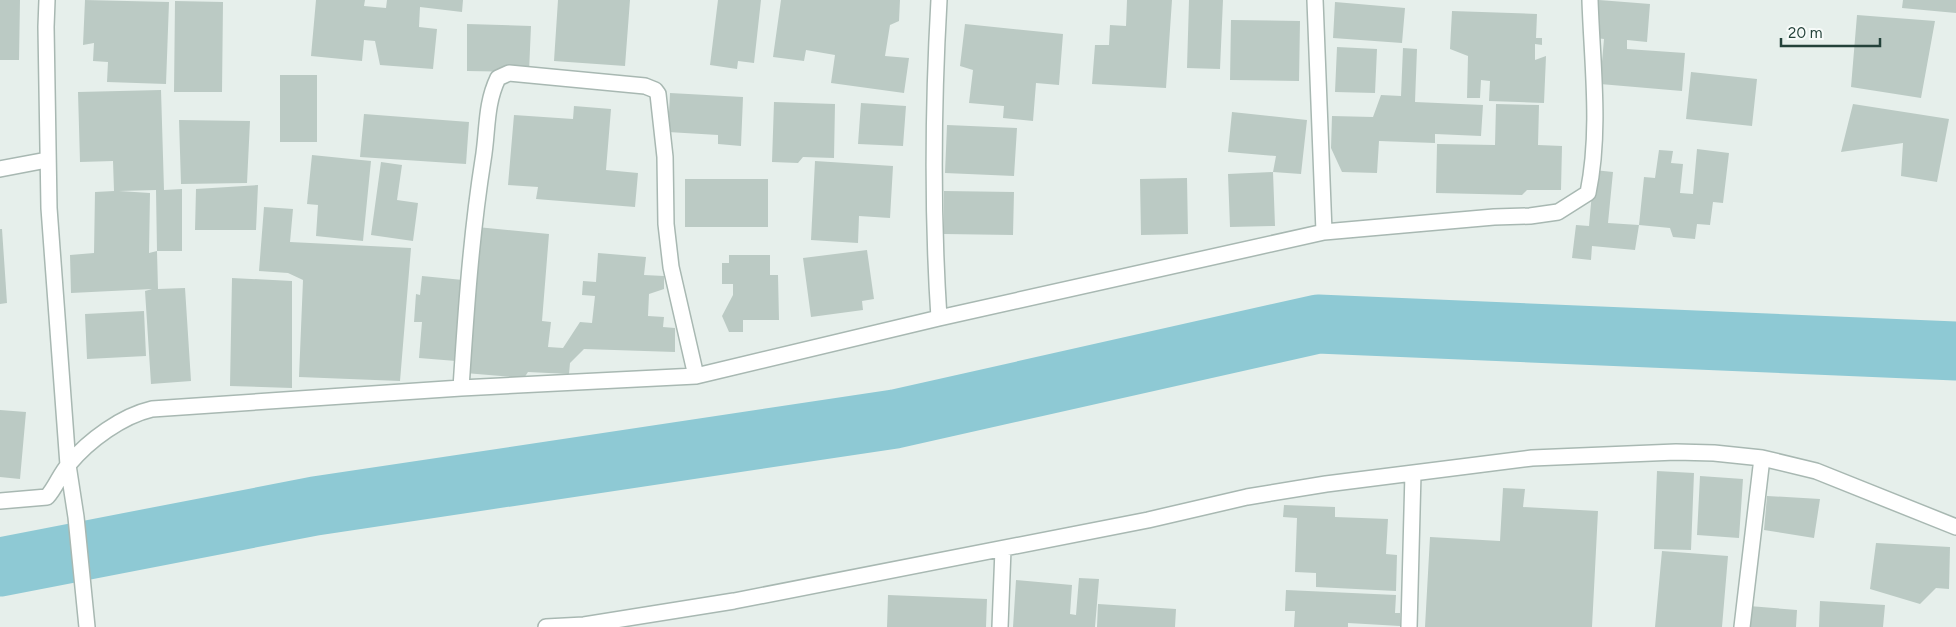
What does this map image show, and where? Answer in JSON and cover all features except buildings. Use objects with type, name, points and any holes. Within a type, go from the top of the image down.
[{"type":"street","points":[[47,0],[47,160],[68,465],[76,517],[87,627]]},
{"type":"street","points":[[939,0],[936,49],[934,248],[939,318]]},
{"type":"street","points":[[1315,0],[1324,232]]},
{"type":"street","points":[[0,501],[47,497],[68,465],[98,437],[134,413],[152,409],[461,388],[696,376],[939,318],[1324,232],[1494,217],[1530,216],[1558,212],[1588,193],[1593,168],[1595,126],[1590,0]]},
{"type":"street","points":[[461,388],[472,237],[490,98],[498,78],[509,74],[646,86],[658,94],[665,157],[666,224],[671,267],[696,376]]},
{"type":"street","points":[[0,169],[47,160]]},
{"type":"street","points":[[546,627],[584,625],[734,601],[1148,520],[1247,497],[1326,484],[1541,458],[1676,452],[1714,453],[1762,458],[1816,471],[1956,527]]},
{"type":"street","points":[[1742,627],[1762,458]]},
{"type":"street","points":[[1409,627],[1412,473]]},
{"type":"street","points":[[1000,627],[1003,549]]},
{"type":"waterway","points":[[0,567],[315,506],[895,419],[1318,324],[1956,351]]}]
